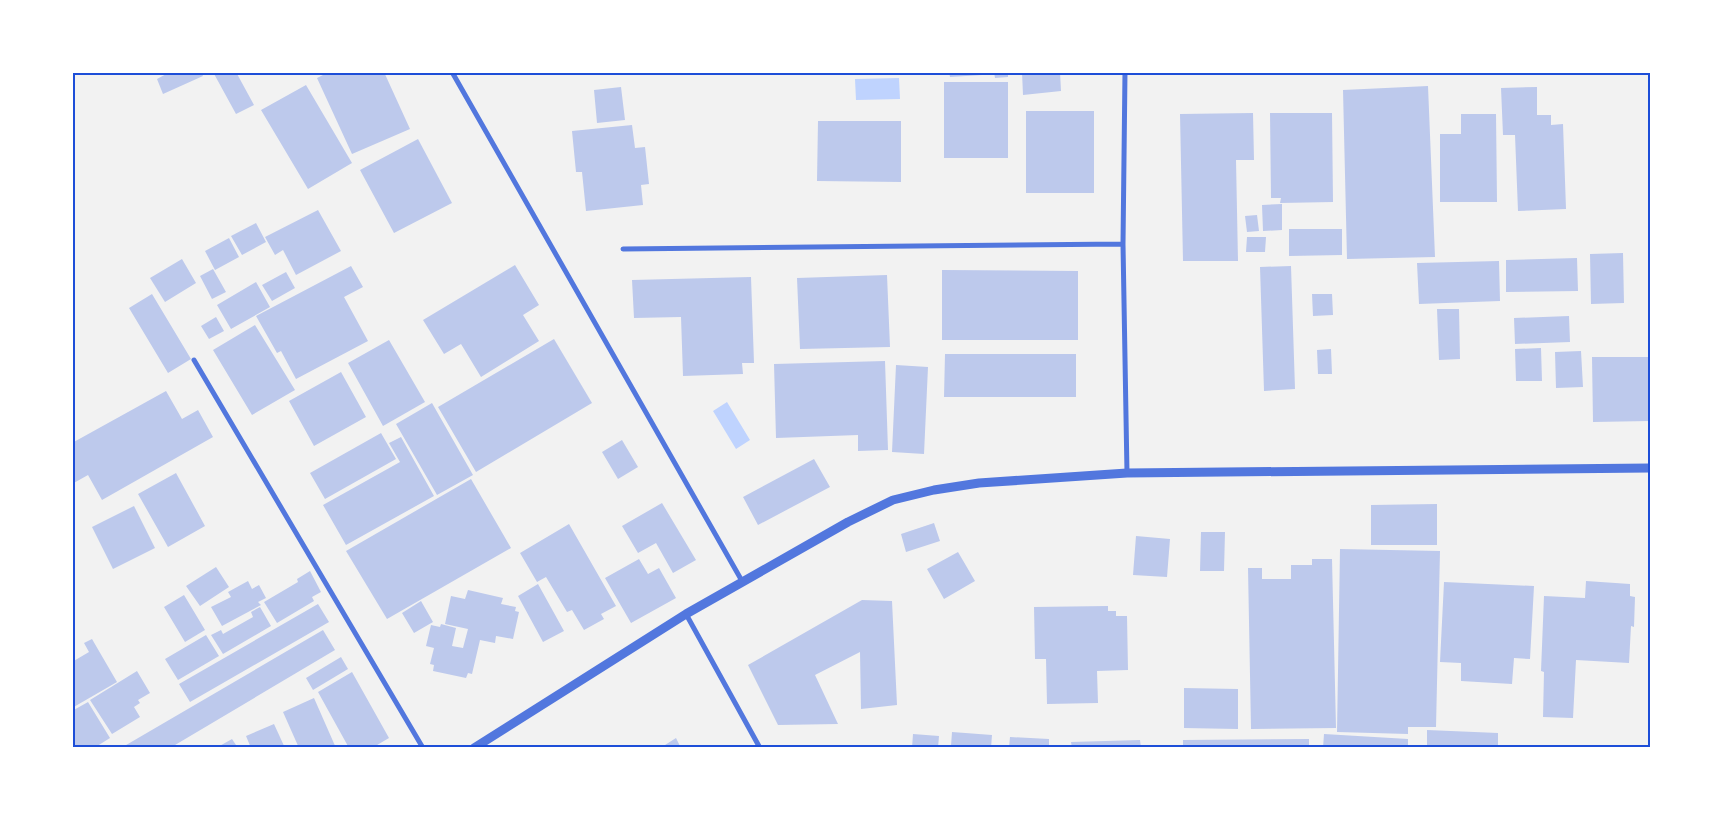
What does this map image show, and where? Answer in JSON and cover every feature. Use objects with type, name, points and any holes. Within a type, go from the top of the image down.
[{"type":"street","points":[[452,72],[742,581]]},
{"type":"street","points":[[1125,72],[1123,244],[1127,474]]},
{"type":"street","points":[[623,249],[1123,244]]},
{"type":"street","points":[[194,360],[423,748]]},
{"type":"street","points":[[474,748],[686,614],[742,581],[848,522],[893,500],[934,490],[979,483],[1127,474],[1650,468]]},
{"type":"street","points":[[686,614],[760,748]]},
{"type":"water","points":[[899,78],[900,99],[856,100],[855,79]]},
{"type":"water","points":[[727,402],[750,440],[736,449],[713,411]]},
{"type":"building","points":[[170,72],[201,72],[203,76],[163,94],[157,79]]},
{"type":"building","points":[[213,72],[236,72],[254,105],[236,114]]},
{"type":"building","points":[[329,72],[384,72],[410,129],[352,154],[317,78]]},
{"type":"building","points":[[949,72],[982,72],[982,75],[950,77]]},
{"type":"building","points":[[994,72],[1008,72],[1008,77],[995,78]]},
{"type":"building","points":[[1022,72],[1060,72],[1061,91],[1023,95]]},
{"type":"building","points":[[944,82],[1008,82],[1008,158],[944,158]]},
{"type":"building","points":[[306,85],[352,163],[308,189],[261,110]]},
{"type":"building","points":[[1428,86],[1435,257],[1347,259],[1343,90]]},
{"type":"building","points":[[621,87],[625,120],[597,123],[594,90]]},
{"type":"building","points":[[1537,87],[1537,115],[1551,115],[1551,125],[1563,124],[1566,209],[1518,211],[1515,135],[1503,135],[1501,88]]},
{"type":"building","points":[[1026,111],[1094,111],[1094,193],[1026,193]]},
{"type":"building","points":[[1253,113],[1254,160],[1236,160],[1238,261],[1183,261],[1180,114]]},
{"type":"building","points":[[1270,113],[1332,113],[1333,202],[1280,203],[1281,198],[1271,198]]},
{"type":"building","points":[[1461,114],[1496,114],[1497,202],[1440,202],[1440,134],[1461,134]]},
{"type":"building","points":[[818,121],[901,121],[901,182],[817,181]]},
{"type":"building","points":[[632,125],[635,148],[645,147],[649,184],[641,185],[643,205],[586,211],[582,172],[576,172],[572,131]]},
{"type":"building","points":[[418,139],[452,203],[394,233],[360,170]]},
{"type":"building","points":[[1282,204],[1282,230],[1263,231],[1262,205]]},
{"type":"building","points":[[318,210],[341,251],[296,275],[283,250],[275,255],[265,237]]},
{"type":"building","points":[[1257,215],[1259,231],[1247,232],[1245,216]]},
{"type":"building","points":[[256,223],[266,242],[242,255],[231,236]]},
{"type":"building","points":[[1289,229],[1342,229],[1342,255],[1289,256]]},
{"type":"building","points":[[1247,237],[1266,237],[1265,252],[1246,252]]},
{"type":"building","points":[[229,238],[239,257],[215,270],[205,251]]},
{"type":"building","points":[[1623,253],[1624,303],[1591,304],[1590,254]]},
{"type":"building","points":[[1577,258],[1578,291],[1506,292],[1506,260]]},
{"type":"building","points":[[182,259],[196,283],[165,302],[150,278]]},
{"type":"building","points":[[1499,261],[1500,301],[1419,304],[1417,263]]},
{"type":"building","points":[[515,265],[539,305],[523,315],[539,341],[481,377],[461,344],[444,354],[423,320]]},
{"type":"building","points":[[351,266],[363,287],[344,297],[368,341],[296,379],[281,351],[277,353],[256,316]]},
{"type":"building","points":[[1291,266],[1295,389],[1264,391],[1260,267]]},
{"type":"building","points":[[213,269],[226,292],[212,299],[200,276]]},
{"type":"building","points":[[942,270],[1078,271],[1078,340],[942,340]]},
{"type":"building","points":[[286,272],[295,288],[272,301],[262,285]]},
{"type":"building","points":[[887,275],[890,347],[800,349],[797,278]]},
{"type":"building","points":[[751,277],[754,363],[742,363],[743,374],[683,376],[681,317],[634,318],[632,280]]},
{"type":"building","points":[[256,282],[270,307],[231,329],[217,305]]},
{"type":"building","points":[[152,294],[191,359],[168,373],[129,308]]},
{"type":"building","points":[[1312,294],[1332,294],[1333,315],[1313,316]]},
{"type":"building","points":[[1437,309],[1459,309],[1460,359],[1439,360]]},
{"type":"building","points":[[1569,316],[1570,342],[1515,344],[1514,318]]},
{"type":"building","points":[[216,317],[224,331],[209,339],[201,326]]},
{"type":"building","points":[[255,325],[295,390],[252,415],[213,350]]},
{"type":"building","points":[[554,339],[592,403],[476,472],[438,407]]},
{"type":"building","points":[[389,340],[425,402],[383,426],[348,363]]},
{"type":"building","points":[[1541,348],[1542,381],[1516,381],[1515,349]]},
{"type":"building","points":[[1331,349],[1332,374],[1318,374],[1317,350]]},
{"type":"building","points":[[1581,351],[1583,387],[1556,388],[1555,352]]},
{"type":"building","points":[[945,354],[1076,354],[1076,397],[944,397]]},
{"type":"building","points":[[1592,357],[1650,357],[1650,421],[1593,422]]},
{"type":"building","points":[[885,361],[888,450],[858,451],[858,435],[776,438],[774,364]]},
{"type":"building","points":[[896,365],[928,367],[924,454],[892,452]]},
{"type":"building","points":[[341,372],[366,417],[314,446],[289,401]]},
{"type":"building","points":[[166,391],[182,419],[198,410],[213,437],[102,500],[88,475],[72,484],[72,443]]},
{"type":"building","points":[[432,403],[473,475],[437,495],[396,424]]},
{"type":"building","points":[[381,433],[396,459],[325,499],[310,473]]},
{"type":"building","points":[[401,437],[434,496],[346,545],[323,505],[400,462],[389,443]]},
{"type":"building","points":[[622,440],[638,467],[618,479],[602,452]]},
{"type":"building","points":[[814,459],[830,487],[758,525],[743,497]]},
{"type":"building","points":[[176,473],[205,526],[168,547],[138,494]]},
{"type":"building","points":[[471,479],[511,548],[387,619],[346,551]]},
{"type":"building","points":[[662,503],[696,560],[673,573],[656,543],[638,553],[622,526]]},
{"type":"building","points":[[1437,504],[1437,545],[1371,545],[1371,505]]},
{"type":"building","points":[[134,506],[155,548],[113,569],[92,527]]},
{"type":"building","points":[[934,523],[940,541],[906,552],[901,534]]},
{"type":"building","points":[[569,524],[616,606],[601,614],[604,619],[584,630],[572,610],[567,612],[546,577],[537,582],[520,553]]},
{"type":"building","points":[[1201,532],[1225,532],[1224,571],[1200,571]]},
{"type":"building","points":[[1136,536],[1170,539],[1167,577],[1133,575]]},
{"type":"building","points":[[1340,549],[1440,551],[1436,727],[1408,727],[1408,734],[1337,732]]},
{"type":"building","points":[[958,552],[975,581],[944,599],[927,569]]},
{"type":"building","points":[[639,559],[648,574],[659,568],[676,598],[631,623],[605,578]]},
{"type":"building","points":[[1312,559],[1332,559],[1336,728],[1251,729],[1248,568],[1262,568],[1262,579],[1291,579],[1291,565],[1312,565]]},
{"type":"building","points":[[216,567],[229,587],[200,606],[186,586]]},
{"type":"building","points":[[310,571],[321,592],[312,597],[314,601],[277,623],[264,602],[298,582],[297,579]]},
{"type":"building","points":[[248,581],[252,589],[259,585],[266,598],[258,602],[261,605],[222,626],[211,607],[231,597],[228,592]]},
{"type":"building","points":[[1586,581],[1630,584],[1630,596],[1635,597],[1634,627],[1631,626],[1629,663],[1576,660],[1573,718],[1543,717],[1544,672],[1541,671],[1544,596],[1585,598]]},
{"type":"building","points":[[1444,582],[1534,586],[1530,659],[1514,658],[1512,684],[1461,681],[1461,663],[1440,662]]},
{"type":"building","points":[[538,584],[564,631],[543,642],[518,596]]},
{"type":"building","points":[[468,590],[503,598],[501,604],[516,607],[515,611],[519,612],[513,639],[496,636],[495,643],[480,640],[472,674],[468,673],[466,678],[433,671],[434,665],[430,664],[434,648],[426,646],[431,625],[440,627],[441,624],[456,628],[452,646],[463,648],[468,629],[445,624],[451,596],[465,599]]},
{"type":"building","points":[[184,595],[205,630],[185,642],[164,607]]},
{"type":"building","points":[[862,600],[892,601],[897,705],[861,709],[860,652],[815,675],[838,724],[778,725],[748,665]]},
{"type":"building","points":[[421,601],[433,622],[414,633],[402,613]]},
{"type":"building","points":[[318,604],[329,622],[190,702],[179,684]]},
{"type":"building","points":[[1108,606],[1108,611],[1116,611],[1116,616],[1127,616],[1128,670],[1097,671],[1098,703],[1047,704],[1046,659],[1035,659],[1034,607]]},
{"type":"building","points":[[260,607],[271,626],[223,654],[211,635],[221,630],[223,634],[253,617],[251,612]]},
{"type":"building","points":[[323,630],[335,650],[170,748],[121,748]]},
{"type":"building","points":[[206,635],[219,656],[178,680],[165,659]]},
{"type":"building","points":[[92,639],[117,682],[72,708],[72,662],[89,652],[84,643]]},
{"type":"building","points":[[341,657],[348,669],[313,690],[306,678]]},
{"type":"building","points":[[137,671],[150,693],[138,700],[140,703],[134,707],[140,717],[112,734],[90,700]]},
{"type":"building","points":[[352,672],[389,738],[372,748],[349,748],[318,692]]},
{"type":"building","points":[[1184,688],[1238,689],[1238,729],[1184,728]]},
{"type":"building","points":[[314,698],[336,748],[299,748],[283,712]]},
{"type":"building","points":[[88,702],[110,738],[94,748],[72,748],[72,711]]},
{"type":"building","points":[[274,724],[285,748],[251,748],[246,736]]},
{"type":"building","points":[[1427,730],[1498,733],[1498,748],[1427,748]]},
{"type":"building","points":[[952,732],[992,735],[991,748],[941,748],[941,745],[951,746]]},
{"type":"building","points":[[913,734],[939,736],[938,748],[912,748]]},
{"type":"building","points":[[1324,734],[1408,739],[1408,748],[1323,748]]},
{"type":"building","points":[[1010,737],[1049,739],[1049,748],[1009,748]]},
{"type":"building","points":[[676,738],[681,748],[660,748],[665,745]]},
{"type":"building","points":[[232,739],[238,748],[216,748]]},
{"type":"building","points":[[1309,739],[1309,748],[1183,748],[1183,740]]},
{"type":"building","points":[[1140,740],[1141,748],[1072,748],[1071,742]]}]
